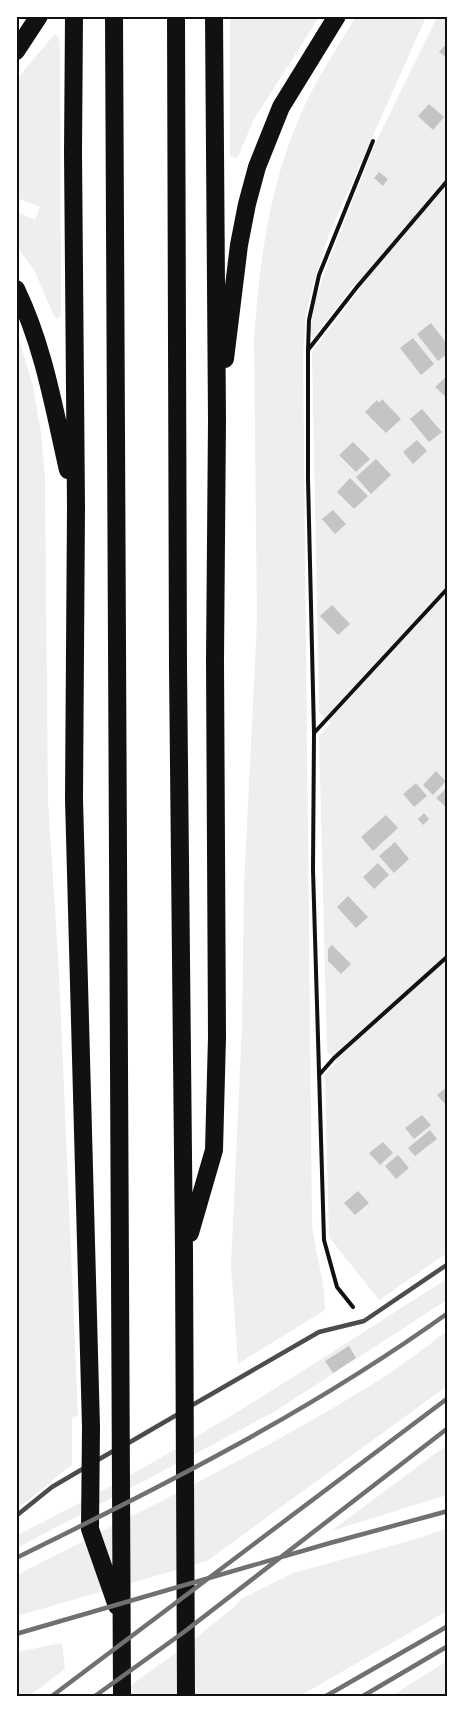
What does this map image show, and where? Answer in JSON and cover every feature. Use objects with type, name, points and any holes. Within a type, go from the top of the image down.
[{"type":"highway","points":[[16,51],[39,16]]},
{"type":"highway","points":[[74,16],[76,507],[74,799],[91,1427],[90,1528],[122,1622]]},
{"type":"highway","points":[[114,16],[122,1696]]},
{"type":"highway","points":[[176,16],[178,667],[186,1696]]},
{"type":"highway","points":[[184,1252],[214,1150],[218,937],[214,16]]},
{"type":"highway","points":[[217,420],[239,245],[257,167],[281,107],[338,16]]},
{"type":"highway","points":[[16,290],[33,327],[44,362],[76,507]]},
{"type":"lane","points":[[16,1516],[52,1487],[319,1332],[364,1321],[447,1264]]},
{"type":"path","points":[[364,1321],[337,1287],[324,1240],[313,870],[314,733],[308,478],[308,350],[309,320],[319,274],[373,141]]},
{"type":"path","points":[[308,350],[357,287],[447,180]]},
{"type":"path","points":[[314,733],[447,588]]},
{"type":"path","points":[[319,1075],[334,1058],[447,956]]},
{"type":"shaded area","points":[[230,17],[319,17],[253,121],[238,157],[235,158],[230,155]]},
{"type":"shaded area","points":[[356,17],[426,17],[329,234],[306,314],[303,353],[312,1223],[325,1310],[238,1364],[231,1266],[242,1026],[244,886],[257,621],[254,340],[256,312],[267,226],[289,143],[312,90]]},
{"type":"shaded area","points":[[437,17],[447,17],[447,1253],[379,1300],[329,1237],[325,1074],[337,1062],[327,1052],[319,736],[331,723],[319,712],[312,352],[360,289],[354,284],[313,339],[310,331],[315,301],[328,263],[376,142]]},
{"type":"shaded area","points":[[54,35],[59,37],[60,48],[61,315],[57,319],[34,270],[17,247],[17,212],[35,220],[40,207],[17,198],[17,79]]},
{"type":"shaded area","points":[[17,333],[33,386],[41,433],[45,479],[48,801],[59,973],[78,1415],[72,1418],[72,1465],[17,1508]]},
{"type":"shaded area","points":[[447,1279],[447,1300],[274,1412],[17,1548],[17,1535],[128,1477],[182,1445]]},
{"type":"shaded area","points":[[447,1331],[447,1386],[207,1561],[17,1616],[17,1575],[286,1435],[383,1378]]},
{"type":"shaded area","points":[[447,1445],[447,1495],[331,1531]]},
{"type":"shaded area","points":[[447,1528],[447,1611],[300,1696],[116,1696],[191,1642],[241,1599],[293,1573],[420,1538]]},
{"type":"shaded area","points":[[62,1643],[65,1669],[29,1696],[17,1696],[17,1652]]},
{"type":"shaded area","points":[[447,1661],[447,1696],[390,1696],[393,1695]]},
{"type":"building","points":[[448,42],[448,59],[439,52]]},
{"type":"building","points":[[429,104],[444,117],[433,130],[418,116]]},
{"type":"building","points":[[379,172],[388,179],[383,186],[374,178]]},
{"type":"building","points":[[431,323],[448,345],[448,353],[438,361],[417,334]]},
{"type":"building","points":[[413,338],[434,364],[421,375],[400,348]]},
{"type":"building","points":[[448,375],[448,399],[435,387]]},
{"type":"building","points":[[382,399],[401,419],[386,433],[365,412],[377,400],[379,403]]},
{"type":"building","points":[[422,409],[442,432],[429,442],[410,419]]},
{"type":"building","points":[[417,440],[427,451],[413,464],[403,452]]},
{"type":"building","points":[[353,442],[370,459],[356,472],[339,455]]},
{"type":"building","points":[[376,459],[391,475],[371,494],[356,477]]},
{"type":"building","points":[[350,478],[368,496],[354,509],[337,492]]},
{"type":"building","points":[[333,510],[346,524],[335,534],[322,519]]},
{"type":"building","points":[[332,605],[350,624],[338,635],[320,616]]},
{"type":"building","points":[[436,771],[446,781],[433,795],[423,785]]},
{"type":"building","points":[[416,783],[427,796],[414,807],[403,794]]},
{"type":"building","points":[[448,787],[448,809],[436,798]]},
{"type":"building","points":[[424,813],[429,819],[423,825],[418,819]]},
{"type":"building","points":[[386,815],[398,828],[373,851],[361,837]]},
{"type":"building","points":[[395,842],[409,859],[394,873],[379,856]]},
{"type":"building","points":[[378,863],[389,875],[374,889],[363,877]]},
{"type":"building","points":[[348,896],[368,917],[356,928],[337,907]]},
{"type":"building","points":[[332,945],[351,964],[341,974],[328,961],[328,949]]},
{"type":"building","points":[[448,1086],[448,1107],[437,1095]]},
{"type":"building","points":[[422,1115],[431,1125],[414,1139],[405,1128]]},
{"type":"building","points":[[430,1130],[437,1139],[415,1156],[408,1148]]},
{"type":"building","points":[[383,1142],[393,1153],[380,1165],[369,1153]]},
{"type":"building","points":[[398,1155],[409,1168],[396,1179],[385,1166]]},
{"type":"building","points":[[358,1191],[369,1203],[355,1215],[344,1203]]},
{"type":"building","points":[[349,1346],[356,1358],[333,1373],[325,1361]]},
{"type":"railway","points":[[16,1558],[183,1474],[291,1414],[397,1348],[448,1313]]},
{"type":"railway","points":[[52,1696],[448,1398]]},
{"type":"railway","points":[[95,1696],[184,1632],[448,1428]]},
{"type":"railway","points":[[16,1634],[448,1511]]},
{"type":"railway","points":[[326,1696],[448,1626]]},
{"type":"railway","points":[[363,1696],[448,1646]]}]
